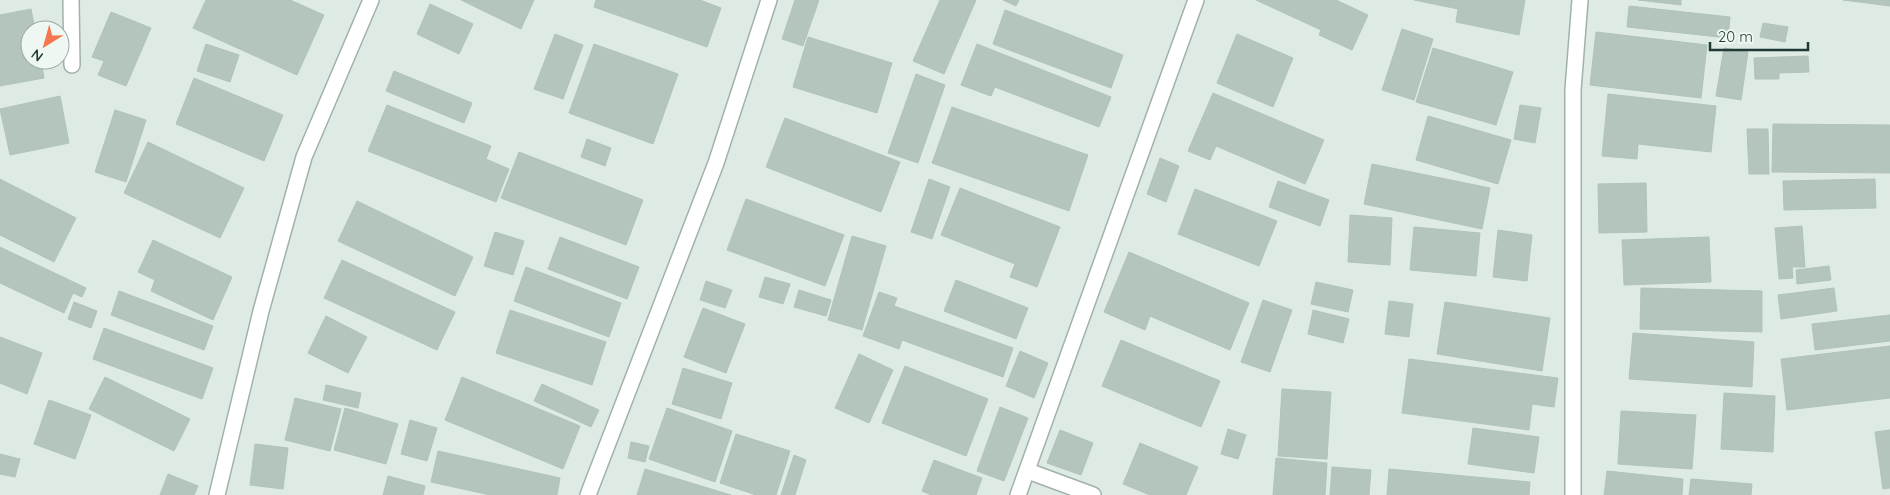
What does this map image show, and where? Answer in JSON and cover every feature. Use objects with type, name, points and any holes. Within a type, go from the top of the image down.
[{"type":"street","points":[[71,0],[72,66]]},
{"type":"street","points":[[217,495],[261,311],[304,157],[371,0]]},
{"type":"street","points":[[588,495],[716,163],[769,0]]},
{"type":"street","points":[[1018,495],[1196,0]]},
{"type":"street","points":[[1573,495],[1573,90],[1580,0]]},
{"type":"street","points":[[1028,471],[1094,495]]},
{"type":"building","points":[[206,0],[290,0],[324,15],[297,75],[193,28]]},
{"type":"building","points":[[461,0],[534,0],[521,29]]},
{"type":"building","points":[[596,0],[700,0],[721,8],[707,47],[594,7]]},
{"type":"building","points":[[795,0],[819,0],[803,46],[782,39]]},
{"type":"building","points":[[940,0],[976,0],[944,74],[913,61]]},
{"type":"building","points":[[1003,0],[1019,0],[1016,6]]},
{"type":"building","points":[[1256,0],[1336,0],[1368,15],[1352,50],[1319,35],[1321,30]]},
{"type":"building","points":[[1414,0],[1525,0],[1519,35],[1456,22],[1458,9]]},
{"type":"building","points":[[1638,0],[1681,0],[1681,5]]},
{"type":"building","points":[[1843,0],[1890,0],[1890,6]]},
{"type":"building","points":[[430,4],[473,24],[459,54],[417,34]]},
{"type":"building","points":[[1629,6],[1730,17],[1728,38],[1627,27]]},
{"type":"building","points":[[31,9],[33,20],[20,20],[20,70],[43,70],[44,78],[0,86],[0,15]]},
{"type":"building","points":[[1005,10],[1123,55],[1111,88],[993,44]]},
{"type":"building","points":[[111,12],[151,28],[126,86],[98,75],[104,61],[92,57]]},
{"type":"building","points":[[1763,23],[1788,27],[1785,42],[1760,37]]},
{"type":"building","points":[[1402,29],[1433,39],[1414,100],[1382,90]]},
{"type":"building","points":[[1596,32],[1707,45],[1701,98],[1590,85]]},
{"type":"building","points":[[555,34],[583,45],[563,99],[534,89]]},
{"type":"building","points":[[1237,34],[1293,58],[1273,107],[1217,83]]},
{"type":"building","points":[[808,37],[892,63],[877,113],[793,87]]},
{"type":"building","points":[[206,44],[239,55],[230,82],[197,71]]},
{"type":"building","points":[[594,44],[678,74],[653,144],[569,113]]},
{"type":"building","points":[[977,44],[1111,97],[1099,127],[995,87],[991,96],[961,85]]},
{"type":"building","points":[[1433,48],[1513,72],[1496,125],[1416,102]]},
{"type":"building","points":[[1724,48],[1748,52],[1741,100],[1716,96]]},
{"type":"building","points":[[1808,56],[1809,72],[1779,73],[1779,79],[1755,79],[1754,58]]},
{"type":"building","points":[[394,71],[472,103],[464,123],[386,91]]},
{"type":"building","points":[[916,74],[945,85],[918,163],[888,153]]},
{"type":"building","points":[[194,78],[283,115],[264,161],[176,124]]},
{"type":"building","points":[[1213,93],[1324,140],[1305,184],[1216,146],[1210,160],[1188,151]]},
{"type":"building","points":[[1608,94],[1716,106],[1711,152],[1638,144],[1637,159],[1602,156]]},
{"type":"building","points":[[60,96],[69,143],[10,155],[0,109]]},
{"type":"building","points":[[387,105],[491,146],[486,159],[509,169],[496,202],[368,151]]},
{"type":"building","points":[[1520,105],[1541,108],[1535,143],[1514,139]]},
{"type":"building","points":[[952,107],[1088,155],[1069,211],[932,163]]},
{"type":"building","points":[[115,110],[146,120],[126,182],[95,172]]},
{"type":"building","points":[[1428,116],[1511,140],[1498,184],[1416,160]]},
{"type":"building","points":[[785,118],[900,162],[881,212],[766,167]]},
{"type":"building","points":[[1773,124],[1890,125],[1890,173],[1772,172]]},
{"type":"building","points":[[1747,129],[1768,129],[1769,174],[1749,174]]},
{"type":"building","points":[[587,139],[611,148],[605,166],[581,157]]},
{"type":"building","points":[[148,142],[244,188],[220,238],[124,193]]},
{"type":"building","points":[[519,152],[643,200],[626,245],[501,198]]},
{"type":"building","points":[[1160,158],[1179,166],[1166,202],[1147,194]]},
{"type":"building","points":[[1372,164],[1490,188],[1482,229],[1364,204]]},
{"type":"building","points":[[0,179],[76,218],[54,262],[0,235]]},
{"type":"building","points":[[929,179],[950,187],[932,239],[911,232]]},
{"type":"building","points":[[1875,179],[1876,208],[1784,210],[1783,181]]},
{"type":"building","points":[[1278,181],[1329,200],[1320,226],[1269,207]]},
{"type":"building","points":[[1646,183],[1647,232],[1599,233],[1598,184]]},
{"type":"building","points":[[960,188],[1060,227],[1037,287],[1010,277],[1015,264],[941,235]]},
{"type":"building","points":[[1195,189],[1277,221],[1259,266],[1178,234]]},
{"type":"building","points":[[746,199],[844,235],[825,286],[727,250]]},
{"type":"building","points":[[357,201],[473,257],[455,296],[338,241]]},
{"type":"building","points":[[1350,215],[1392,218],[1390,265],[1348,262]]},
{"type":"building","points":[[1802,226],[1805,267],[1792,267],[1793,278],[1779,279],[1775,228]]},
{"type":"building","points":[[1414,227],[1480,233],[1476,276],[1410,270]]},
{"type":"building","points":[[1498,230],[1532,235],[1527,281],[1493,277]]},
{"type":"building","points":[[495,232],[524,241],[513,275],[484,266]]},
{"type":"building","points":[[852,236],[886,246],[862,330],[828,320]]},
{"type":"building","points":[[560,237],[639,267],[627,299],[548,269]]},
{"type":"building","points":[[1709,237],[1711,282],[1624,285],[1622,240]]},
{"type":"building","points":[[153,240],[232,277],[213,320],[151,291],[155,280],[138,272]]},
{"type":"building","points":[[0,247],[86,288],[82,297],[73,293],[64,313],[0,283]]},
{"type":"building","points":[[1129,252],[1249,303],[1230,350],[1150,316],[1145,330],[1104,312]]},
{"type":"building","points":[[342,260],[455,312],[437,350],[324,298]]},
{"type":"building","points":[[1829,266],[1831,280],[1797,284],[1796,270]]},
{"type":"building","points":[[526,267],[621,303],[609,337],[514,301]]},
{"type":"building","points":[[765,277],[790,284],[783,304],[759,297]]},
{"type":"building","points":[[956,280],[1028,308],[1016,339],[944,311]]},
{"type":"building","points":[[706,281],[732,290],[725,308],[700,300]]},
{"type":"building","points":[[1316,282],[1353,290],[1348,312],[1311,304]]},
{"type":"building","points":[[1641,288],[1762,291],[1762,332],[1640,329]]},
{"type":"building","points":[[1834,288],[1837,311],[1781,319],[1778,295]]},
{"type":"building","points":[[799,290],[831,300],[826,316],[794,307]]},
{"type":"building","points":[[119,291],[213,326],[204,350],[111,315]]},
{"type":"building","points":[[879,292],[897,298],[894,306],[1013,348],[1003,377],[902,340],[899,349],[863,336]]},
{"type":"building","points":[[1263,300],[1292,310],[1270,372],[1241,362]]},
{"type":"building","points":[[1389,301],[1413,304],[1409,337],[1385,334]]},
{"type":"building","points":[[74,302],[97,311],[91,328],[68,319]]},
{"type":"building","points":[[1445,302],[1550,318],[1542,371],[1437,354]]},
{"type":"building","points":[[703,308],[745,324],[726,373],[684,357]]},
{"type":"building","points":[[510,310],[606,342],[592,385],[496,353]]},
{"type":"building","points":[[1313,310],[1349,319],[1343,343],[1308,334]]},
{"type":"building","points":[[1890,315],[1890,341],[1815,350],[1812,324]]},
{"type":"building","points":[[326,316],[367,337],[348,373],[308,353]]},
{"type":"building","points":[[104,328],[213,368],[202,399],[93,359]]},
{"type":"building","points":[[1633,333],[1754,342],[1752,387],[1629,379]]},
{"type":"building","points":[[0,337],[42,353],[27,394],[0,383]]},
{"type":"building","points":[[1121,340],[1220,381],[1201,427],[1102,386]]},
{"type":"building","points":[[1890,346],[1890,398],[1787,410],[1781,359]]},
{"type":"building","points":[[1020,351],[1048,363],[1034,398],[1006,386]]},
{"type":"building","points":[[859,354],[893,370],[869,423],[835,408]]},
{"type":"building","points":[[1409,359],[1558,378],[1554,407],[1532,404],[1529,430],[1402,413]]},
{"type":"building","points":[[905,366],[988,399],[966,456],[882,423]]},
{"type":"building","points":[[683,368],[732,383],[721,419],[672,404]]},
{"type":"building","points":[[105,377],[190,419],[174,451],[89,409]]},
{"type":"building","points":[[462,377],[580,426],[563,469],[445,420]]},
{"type":"building","points":[[542,384],[599,410],[591,427],[534,401]]},
{"type":"building","points":[[326,385],[361,393],[358,408],[323,400]]},
{"type":"building","points":[[1282,389],[1331,392],[1327,459],[1278,456]]},
{"type":"building","points":[[1724,393],[1775,396],[1773,452],[1721,449]]},
{"type":"building","points":[[295,398],[341,409],[330,451],[285,440]]},
{"type":"building","points":[[49,400],[91,415],[75,459],[34,444]]},
{"type":"building","points":[[1000,407],[1028,418],[1004,481],[977,471]]},
{"type":"building","points":[[345,408],[398,424],[386,464],[334,450]]},
{"type":"building","points":[[667,408],[732,431],[715,482],[649,459]]},
{"type":"building","points":[[1621,411],[1696,415],[1692,469],[1618,464]]},
{"type":"building","points":[[410,420],[437,428],[427,461],[401,454]]},
{"type":"building","points":[[1473,428],[1539,437],[1534,473],[1468,464]]},
{"type":"building","points":[[1228,429],[1246,435],[1238,459],[1221,454]]},
{"type":"building","points":[[1060,430],[1093,443],[1081,475],[1047,463]]},
{"type":"building","points":[[1890,430],[1890,488],[1883,489],[1875,432]]},
{"type":"building","points":[[736,434],[790,451],[776,495],[756,495],[720,483]]},
{"type":"building","points":[[631,442],[649,446],[645,462],[628,458]]},
{"type":"building","points":[[1140,443],[1198,467],[1186,495],[1150,495],[1123,484]]},
{"type":"building","points":[[255,444],[288,448],[283,489],[250,485]]},
{"type":"building","points":[[438,451],[560,478],[557,495],[490,495],[431,482]]},
{"type":"building","points":[[0,454],[20,459],[15,477],[0,474]]},
{"type":"building","points":[[794,455],[806,460],[795,495],[781,495]]},
{"type":"building","points":[[1276,458],[1327,463],[1325,495],[1273,495]]},
{"type":"building","points":[[934,460],[982,478],[976,495],[931,495],[922,491]]},
{"type":"building","points":[[1332,467],[1371,470],[1369,495],[1330,495]]},
{"type":"building","points":[[645,469],[731,495],[637,495]]},
{"type":"building","points":[[1389,469],[1530,482],[1529,495],[1387,495]]},
{"type":"building","points":[[1607,471],[1683,479],[1682,495],[1604,495]]},
{"type":"building","points":[[168,474],[198,486],[194,495],[160,495]]},
{"type":"building","points":[[388,476],[425,486],[423,495],[383,495]]},
{"type":"building","points":[[1691,479],[1752,484],[1751,495],[1689,495]]}]
